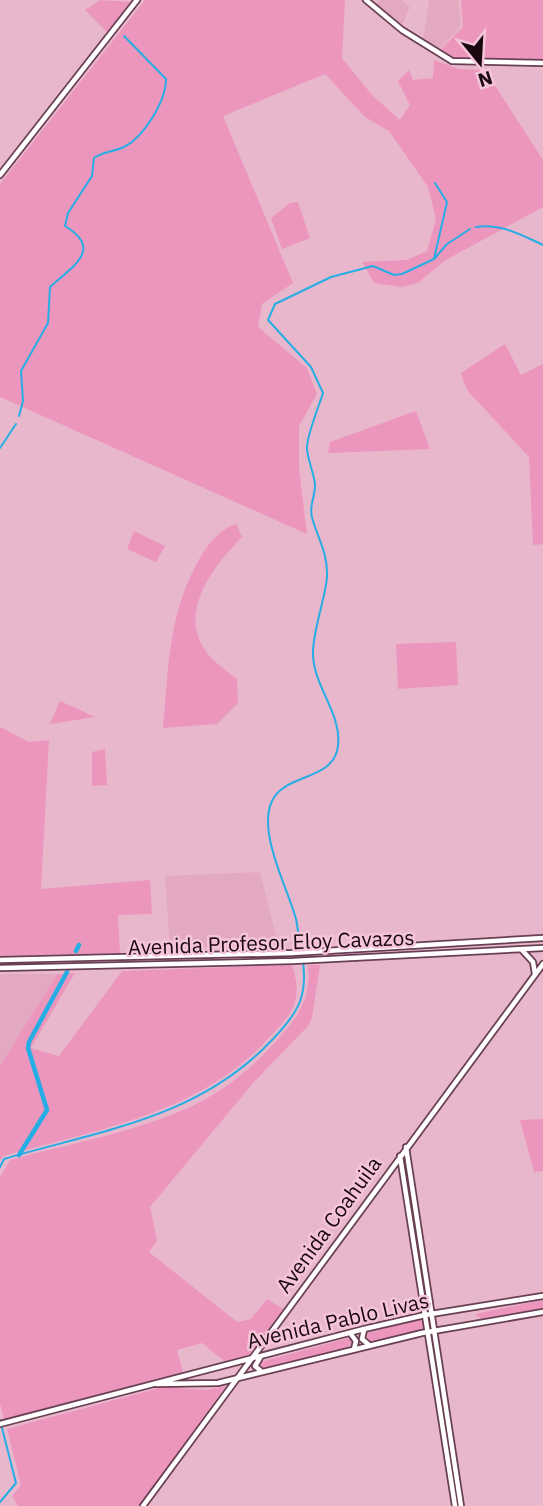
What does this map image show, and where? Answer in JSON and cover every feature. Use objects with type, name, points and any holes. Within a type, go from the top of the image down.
[{"type":"main road","points":[[0,175],[137,0]]},
{"type":"main road","points":[[366,0],[402,30],[452,61],[543,63]]},
{"type":"main road","name":"Avenida Profesor Eloy Cavazos","points":[[0,960],[292,953],[543,939]]},
{"type":"main road","points":[[455,951],[477,941],[499,950]]},
{"type":"main road","name":"Avenida Profesor Eloy Cavazos","points":[[0,968],[293,961],[543,948]]},
{"type":"main road","points":[[522,949],[533,962],[535,974]]},
{"type":"main road","points":[[149,964],[162,955],[175,963]]},
{"type":"main road","name":"Avenida Coahuila","points":[[142,1506],[543,964]]},
{"type":"main road","points":[[406,1146],[461,1506]]},
{"type":"main road","points":[[400,1155],[455,1506]]},
{"type":"main road","points":[[407,1200],[415,1197]]},
{"type":"main road","name":"Avenida Pablo Livas","points":[[0,1424],[365,1329],[425,1315],[543,1296]]},
{"type":"main road","name":"Avenida Pablo Livas","points":[[142,1385],[211,1384],[428,1332],[543,1312]]},
{"type":"main road","points":[[365,1329],[362,1339],[370,1346]]},
{"type":"main road","points":[[349,1333],[356,1341],[353,1350]]},
{"type":"main road","points":[[261,1356],[255,1366],[262,1372]]},
{"type":"main road","points":[[211,1368],[208,1375],[211,1384]]},
{"type":"shaded area","points":[[100,0],[131,2],[107,32],[85,10]]},
{"type":"shaded area","points":[[145,0],[345,0],[342,58],[372,95],[400,120],[410,105],[398,81],[409,70],[413,80],[433,78],[434,60],[459,69],[485,70],[543,160],[543,207],[444,261],[418,283],[402,287],[374,283],[362,262],[407,260],[427,251],[436,219],[428,187],[389,131],[365,117],[325,74],[223,116],[293,283],[262,304],[258,327],[307,368],[317,394],[299,426],[299,468],[307,534],[0,397],[0,184]]},
{"type":"shaded area","points":[[380,0],[401,0],[410,7],[401,27],[375,6]]},
{"type":"shaded area","points":[[429,0],[458,0],[461,26],[437,51],[423,41]]},
{"type":"shaded area","points":[[461,0],[543,0],[543,60],[454,59],[439,51],[463,27]]},
{"type":"shaded area","points":[[298,202],[310,238],[282,249],[271,218],[290,203]]},
{"type":"shaded area","points":[[505,344],[521,375],[543,364],[543,544],[533,545],[529,457],[467,390],[461,373]]},
{"type":"shaded area","points":[[416,411],[430,449],[328,453],[330,442]]},
{"type":"shaded area","points":[[236,524],[242,537],[220,562],[202,590],[195,622],[198,637],[207,653],[237,679],[238,703],[217,724],[163,728],[172,639],[182,598],[190,577],[208,546],[220,533]]},
{"type":"shaded area","points":[[134,531],[165,546],[156,562],[127,549]]},
{"type":"shaded area","points":[[456,642],[458,685],[398,689],[396,644]]},
{"type":"shaded area","points":[[60,701],[95,717],[50,724]]},
{"type":"shaded area","points":[[0,727],[29,742],[49,740],[41,889],[150,880],[152,914],[118,915],[120,953],[0,956]]},
{"type":"shaded area","points":[[105,749],[107,785],[92,786],[92,752]]},
{"type":"shaded area","points":[[260,872],[278,945],[170,949],[165,876]]},
{"type":"shaded area","points":[[292,965],[296,998],[284,1022],[241,1064],[211,1085],[145,1116],[3,1156],[0,1161],[0,1066],[57,974],[75,973],[31,1048],[59,1056],[122,971]]},
{"type":"shaded area","points":[[308,965],[320,965],[312,1018],[308,1026],[254,1082],[150,1207],[157,1241],[149,1252],[237,1322],[251,1319],[267,1299],[283,1309],[250,1355],[224,1361],[202,1343],[177,1350],[183,1372],[4,1419],[0,1404],[0,1177],[10,1160],[154,1121],[177,1113],[220,1090],[260,1058],[292,1023],[302,1006],[308,987]]},
{"type":"shaded area","points":[[0,974],[57,974],[0,1066]]},
{"type":"shaded area","points":[[543,1119],[543,1171],[534,1172],[520,1120]]},
{"type":"shaded area","points":[[543,1300],[543,1309],[539,1310],[482,1320],[475,1314]]},
{"type":"shaded area","points":[[419,1319],[423,1321],[424,1330],[370,1343],[365,1340],[368,1333]]},
{"type":"shaded area","points":[[348,1338],[353,1342],[347,1348],[263,1370],[257,1363]]},
{"type":"shaded area","points":[[226,1386],[139,1506],[18,1506],[12,1496],[21,1485],[7,1429],[163,1387],[207,1390]]},
{"type":"waterway","points":[[19,416],[23,401],[21,371],[48,323],[50,287],[74,266],[83,251],[77,235],[65,226],[68,213],[92,176],[94,158],[132,142],[153,118],[165,88],[166,79],[124,36]]},
{"type":"waterway","points":[[301,950],[296,919],[271,844],[268,814],[278,792],[328,765],[335,757],[338,746],[336,723],[318,678],[313,655],[327,569],[312,516],[315,485],[307,444],[323,393],[311,367],[268,320],[275,304],[331,277],[373,266],[394,275],[402,274],[434,259],[447,202],[435,183]]},
{"type":"waterway","points":[[476,227],[502,228],[543,245]]},
{"type":"waterway","points":[[435,258],[447,244],[470,229]]},
{"type":"waterway","points":[[0,448],[16,424]]},
{"type":"waterway","points":[[76,951],[79,945]]},
{"type":"waterway","points":[[0,1167],[4,1159],[113,1129],[181,1104],[244,1066],[289,1021],[300,1002],[304,981],[302,955]]},
{"type":"waterway","points":[[19,1155],[47,1110],[28,1048],[29,1042],[67,972]]},
{"type":"waterway","points":[[0,1420],[16,1483],[0,1502]]}]
